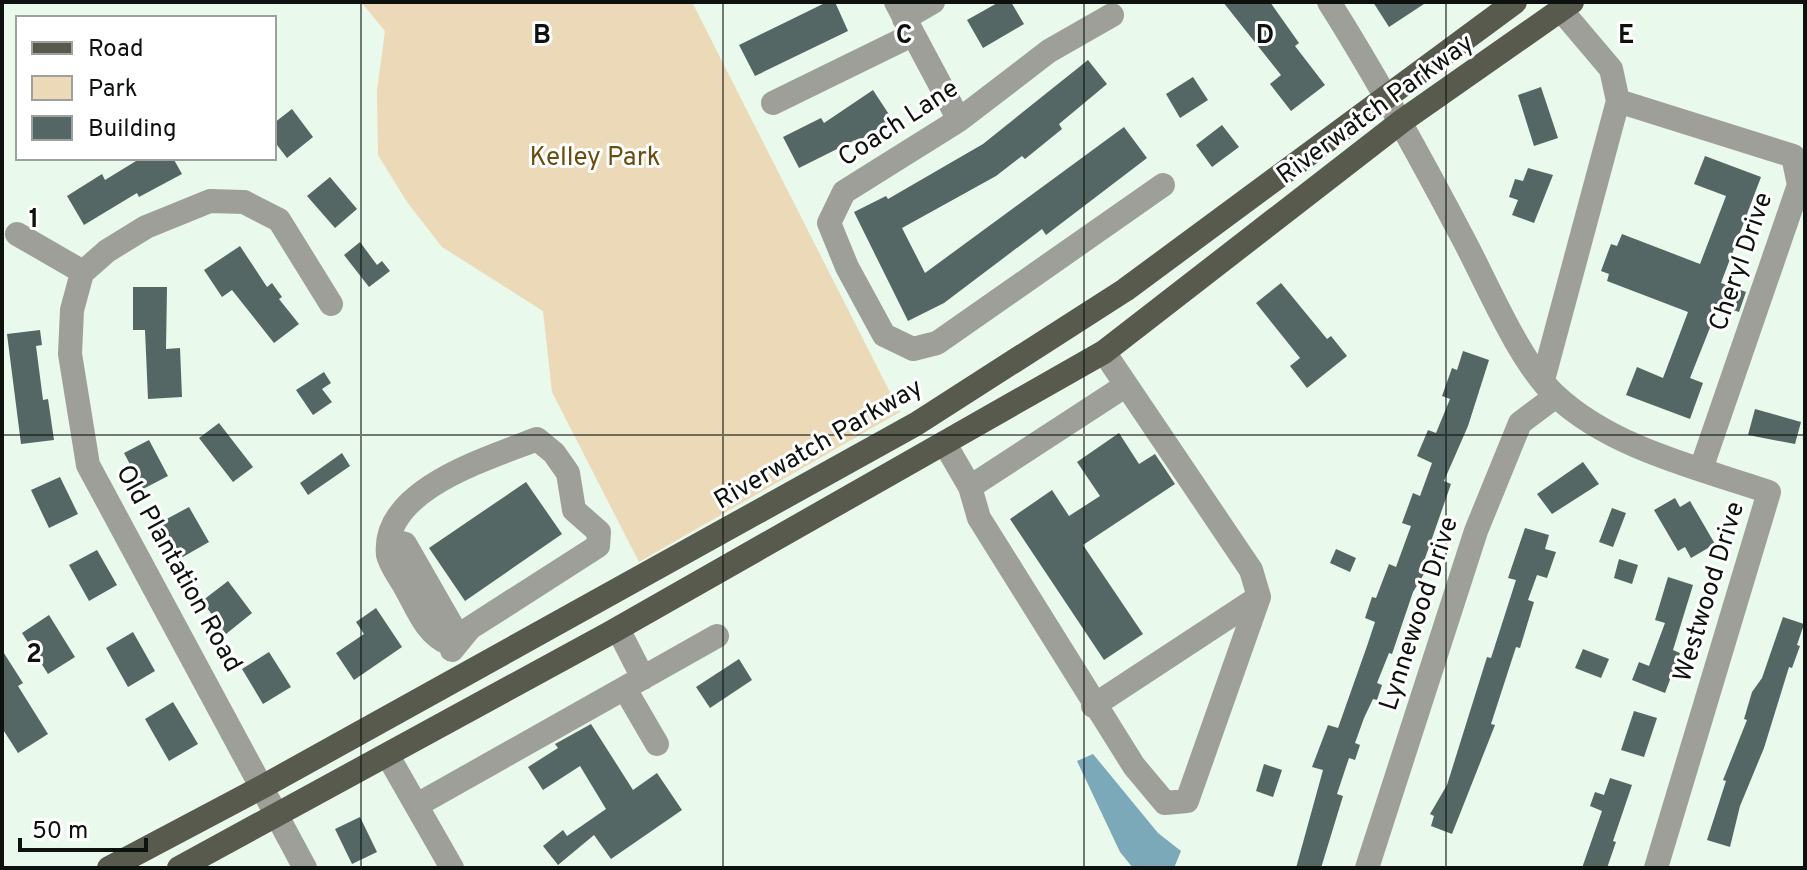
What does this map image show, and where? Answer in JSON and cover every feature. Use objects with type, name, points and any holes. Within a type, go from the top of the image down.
[{"type":"main road","name":"Riverwatch Parkway","points":[[109,868],[264,786],[916,424],[1125,290],[1515,2]]},
{"type":"main road","name":"Riverwatch Parkway","points":[[179,868],[280,816],[618,629],[1104,352],[1402,121],[1566,6]]},
{"type":"street","points":[[773,103],[933,2]]},
{"type":"street","name":"Westwood Drive","points":[[1329,2],[1387,94],[1509,326],[1550,388],[1606,429],[1650,451],[1769,492],[1656,868]]},
{"type":"street","points":[[1550,388],[1618,101],[1611,69],[1566,6]]},
{"type":"street","name":"Coach Lane","points":[[1112,15],[1049,51],[959,120],[844,192],[829,223],[847,267],[884,335],[913,349],[937,343],[1163,185]]},
{"type":"street","points":[[904,19],[959,120]]},
{"type":"street","name":"Cheryl Drive","points":[[1618,101],[1793,156],[1799,185],[1701,469]]},
{"type":"street","points":[[17,234],[83,272],[107,251],[146,227],[210,201],[244,202],[279,220],[331,304]]},
{"type":"street","name":"Old Plantation Road","points":[[83,272],[72,310],[70,354],[88,465],[264,786],[305,868]]},
{"type":"street","points":[[945,444],[970,487],[979,518],[1093,706],[1134,766],[1165,803],[1187,801],[1259,597],[1251,570],[1104,352]]},
{"type":"street","points":[[970,487],[1125,386]]},
{"type":"street","name":"Lynnewood Drive","points":[[1367,868],[1481,517],[1520,423],[1550,388]]},
{"type":"street","points":[[450,647],[470,628],[598,546],[599,532],[574,510],[568,473],[554,453],[537,439],[453,473],[422,493],[392,523],[388,557],[434,637],[450,647],[466,674]]},
{"type":"street","points":[[1093,706],[1259,597]]},
{"type":"street","points":[[618,629],[634,684],[657,744]]},
{"type":"street","points":[[417,805],[717,636]]},
{"type":"street","points":[[388,756],[452,868]]},
{"type":"green space","name":"Kelley Park","points":[[361,2],[692,2],[900,412],[639,562],[552,392],[543,311],[442,247],[407,202],[378,155],[377,91],[385,31]]},
{"type":"water","points":[[1093,754],[1158,833],[1181,851],[1174,868],[1133,868],[1120,852],[1077,761]]},
{"type":"building","points":[[827,2],[835,2],[848,31],[755,76],[739,45]]},
{"type":"building","points":[[999,2],[1011,2],[1024,24],[983,48],[967,20]]},
{"type":"building","points":[[1223,2],[1270,2],[1299,43],[1295,46],[1325,85],[1291,111],[1270,84],[1281,75]]},
{"type":"building","points":[[1373,2],[1427,2],[1389,27]]},
{"type":"building","points":[[1088,60],[1107,84],[1059,124],[1062,129],[1025,159],[1022,156],[996,176],[902,228],[925,273],[1124,127],[1147,158],[1046,235],[1042,229],[944,303],[908,321],[854,212],[886,196],[888,199],[983,144]]},
{"type":"building","points":[[1193,77],[1208,100],[1180,118],[1166,94]]},
{"type":"building","points":[[1541,87],[1558,138],[1534,146],[1518,95]]},
{"type":"building","points":[[873,90],[892,119],[857,142],[855,140],[799,168],[783,137],[821,118],[824,123]]},
{"type":"building","points":[[292,109],[313,137],[287,158],[276,144],[276,121]]},
{"type":"building","points":[[1222,125],[1239,147],[1212,167],[1196,145]]},
{"type":"building","points":[[1705,156],[1761,177],[1721,283],[1746,292],[1739,312],[1719,305],[1690,378],[1703,383],[1690,419],[1626,395],[1637,367],[1663,378],[1688,312],[1607,281],[1609,274],[1601,271],[1611,244],[1617,246],[1622,234],[1700,264],[1726,196],[1694,184]]},
{"type":"building","points":[[138,160],[174,160],[182,174],[139,197],[137,193],[84,225],[67,196],[102,174],[105,180]]},
{"type":"building","points":[[1528,168],[1553,175],[1534,223],[1512,215],[1518,200],[1509,197],[1515,179],[1523,181]]},
{"type":"building","points":[[330,177],[357,209],[335,228],[307,196]]},
{"type":"building","points":[[360,242],[377,265],[382,261],[390,271],[369,287],[344,255]]},
{"type":"building","points":[[240,246],[267,287],[272,283],[282,297],[279,299],[299,324],[274,343],[232,290],[222,297],[204,270]]},
{"type":"building","points":[[1281,283],[1327,339],[1331,336],[1347,356],[1307,388],[1290,366],[1300,358],[1256,303]]},
{"type":"building","points":[[133,287],[167,287],[166,349],[180,348],[182,397],[148,399],[145,330],[133,330]]},
{"type":"building","points":[[40,330],[42,345],[36,346],[43,400],[48,399],[54,440],[21,444],[7,334]]},
{"type":"building","points":[[1463,351],[1489,360],[1468,426],[1444,481],[1451,484],[1422,567],[1427,569],[1413,592],[1392,654],[1389,653],[1377,683],[1382,685],[1355,743],[1360,745],[1355,760],[1349,758],[1337,794],[1343,796],[1321,868],[1296,868],[1323,770],[1312,767],[1328,725],[1338,728],[1375,622],[1365,618],[1372,597],[1376,598],[1389,564],[1396,567],[1411,526],[1402,523],[1413,493],[1420,496],[1432,463],[1417,456],[1428,430],[1436,433],[1450,399],[1442,396],[1452,368],[1457,370]]},
{"type":"building","points":[[324,372],[331,383],[322,389],[332,402],[313,415],[296,390]]},
{"type":"building","points":[[1755,409],[1801,422],[1795,444],[1748,435]]},
{"type":"building","points":[[219,423],[253,467],[233,482],[199,438]]},
{"type":"building","points":[[1119,433],[1139,464],[1155,454],[1175,484],[1083,545],[1143,634],[1104,660],[1010,519],[1052,490],[1069,516],[1100,496],[1077,462]]},
{"type":"building","points":[[149,440],[168,476],[143,489],[124,453]]},
{"type":"building","points":[[342,453],[350,466],[308,495],[300,483]]},
{"type":"building","points":[[1583,462],[1599,484],[1552,514],[1537,494]]},
{"type":"building","points":[[60,477],[78,514],[49,528],[31,490]]},
{"type":"building","points":[[526,482],[562,534],[465,601],[429,548]]},
{"type":"building","points":[[1675,498],[1680,507],[1690,501],[1715,544],[1691,558],[1685,547],[1678,551],[1654,510]]},
{"type":"building","points":[[189,507],[209,542],[181,558],[161,522]]},
{"type":"building","points":[[1612,508],[1626,513],[1613,547],[1599,542]]},
{"type":"building","points":[[1525,528],[1549,535],[1545,549],[1556,552],[1547,578],[1537,575],[1528,600],[1534,602],[1491,724],[1495,725],[1452,834],[1431,826],[1434,816],[1430,814],[1447,785],[1487,657],[1491,658],[1516,580],[1508,578]]},
{"type":"building","points":[[1336,549],[1356,558],[1350,572],[1330,563]]},
{"type":"building","points":[[97,550],[117,585],[89,601],[69,565]]},
{"type":"building","points":[[1619,559],[1638,565],[1632,584],[1614,578]]},
{"type":"building","points":[[1668,577],[1693,585],[1673,650],[1680,653],[1665,693],[1632,680],[1639,662],[1649,666],[1665,623],[1655,620]]},
{"type":"building","points":[[228,581],[252,613],[226,634],[202,601]]},
{"type":"building","points":[[376,608],[402,647],[354,680],[336,653],[364,634],[356,622]]},
{"type":"building","points":[[49,615],[75,657],[48,674],[22,633]]},
{"type":"building","points":[[1783,617],[1804,624],[1797,645],[1800,646],[1792,668],[1789,667],[1764,748],[1740,806],[1730,847],[1707,840],[1726,781],[1723,780],[1747,720],[1744,719],[1752,692],[1762,678]]},
{"type":"building","points":[[133,632],[155,671],[128,687],[106,648]]},
{"type":"building","points":[[1583,649],[1609,659],[1601,678],[1575,668]]},
{"type":"building","points":[[2,650],[23,683],[18,686],[48,734],[18,753],[2,728]]},
{"type":"building","points":[[269,652],[291,687],[263,704],[242,669]]},
{"type":"building","points":[[739,659],[752,680],[710,708],[696,687]]},
{"type":"building","points":[[173,702],[198,744],[169,761],[145,719]]},
{"type":"building","points":[[1634,711],[1657,718],[1644,757],[1621,750]]},
{"type":"building","points":[[591,724],[633,790],[657,773],[682,810],[611,859],[594,835],[558,865],[543,846],[563,830],[567,836],[606,809],[580,766],[543,790],[528,767],[558,748],[555,744]]},
{"type":"building","points":[[1264,764],[1282,770],[1273,797],[1256,791]]},
{"type":"building","points":[[1610,778],[1632,785],[1613,841],[1616,842],[1607,868],[1582,868],[1602,811],[1590,806],[1595,792],[1604,795]]},
{"type":"building","points":[[360,817],[377,852],[352,864],[335,829]]}]
